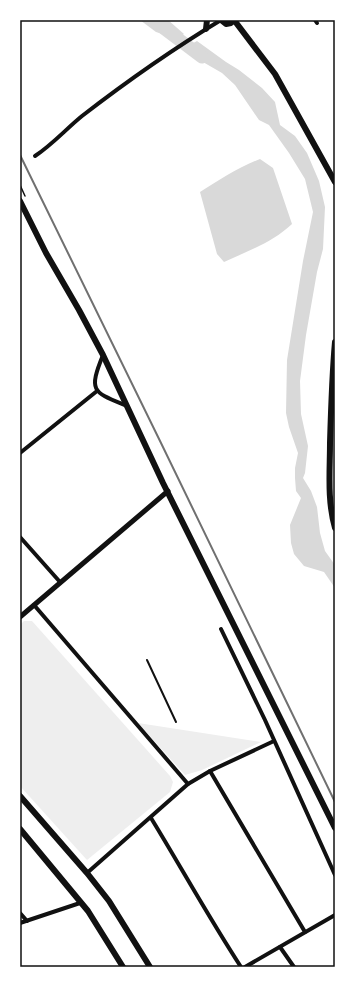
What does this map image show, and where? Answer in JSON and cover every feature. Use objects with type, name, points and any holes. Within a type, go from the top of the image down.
[{"type":"main road","points":[[206,29],[207,20]]},
{"type":"main road","points":[[221,20],[226,24],[231,23],[234,20],[275,74],[335,182]]},
{"type":"main road","points":[[20,201],[22,210],[103,355],[128,406],[140,435],[335,828]]},
{"type":"main road","points":[[335,342],[331,403],[329,494],[331,515],[335,528]]},
{"type":"main road","points":[[20,796],[87,873],[109,901],[150,967]]},
{"type":"main road","points":[[20,829],[88,911],[121,966]]},
{"type":"street","points":[[35,156],[107,97],[193,37],[221,20]]},
{"type":"street","points":[[103,355],[94,385],[97,391],[104,397],[128,406]]},
{"type":"street","points":[[20,453],[97,391]]},
{"type":"street","points":[[20,617],[168,492]]},
{"type":"street","points":[[20,537],[60,582]]},
{"type":"street","points":[[34,605],[188,784]]},
{"type":"street","points":[[221,629],[335,875]]},
{"type":"street","points":[[87,873],[188,784],[274,741]]},
{"type":"street","points":[[210,772],[305,932]]},
{"type":"street","points":[[151,818],[241,967]]},
{"type":"street","points":[[20,923],[80,903]]},
{"type":"street","points":[[20,913],[27,921]]},
{"type":"street","points":[[244,967],[335,915]]},
{"type":"street","points":[[280,947],[294,967]]},
{"type":"lane","points":[[147,660],[176,722]]},
{"type":"shaded area","points":[[140,20],[168,20],[184,34],[172,41],[169,36],[156,32]]},
{"type":"shaded area","points":[[197,41],[239,70],[262,88],[275,102],[280,125],[295,136],[307,153],[319,181],[325,207],[323,249],[317,272],[306,335],[300,381],[301,414],[308,446],[305,473],[303,478],[311,491],[317,507],[320,533],[325,551],[335,565],[335,588],[324,572],[304,566],[294,554],[291,543],[290,525],[301,498],[296,491],[295,478],[298,453],[286,413],[287,360],[303,261],[313,212],[305,179],[269,125],[259,120],[235,85],[222,73],[196,58],[186,47]]},
{"type":"shaded area","points":[[260,159],[273,168],[292,224],[277,236],[224,262],[217,254],[200,192],[222,178]]},
{"type":"shaded area","points":[[24,621],[32,621],[170,776],[173,782],[170,792],[87,860],[20,786],[20,625]]},
{"type":"shaded area","points":[[138,723],[261,742],[202,770],[185,775]]},
{"type":"waterway","points":[[153,20],[202,57]]},
{"type":"railway","points":[[20,155],[335,802]]}]
